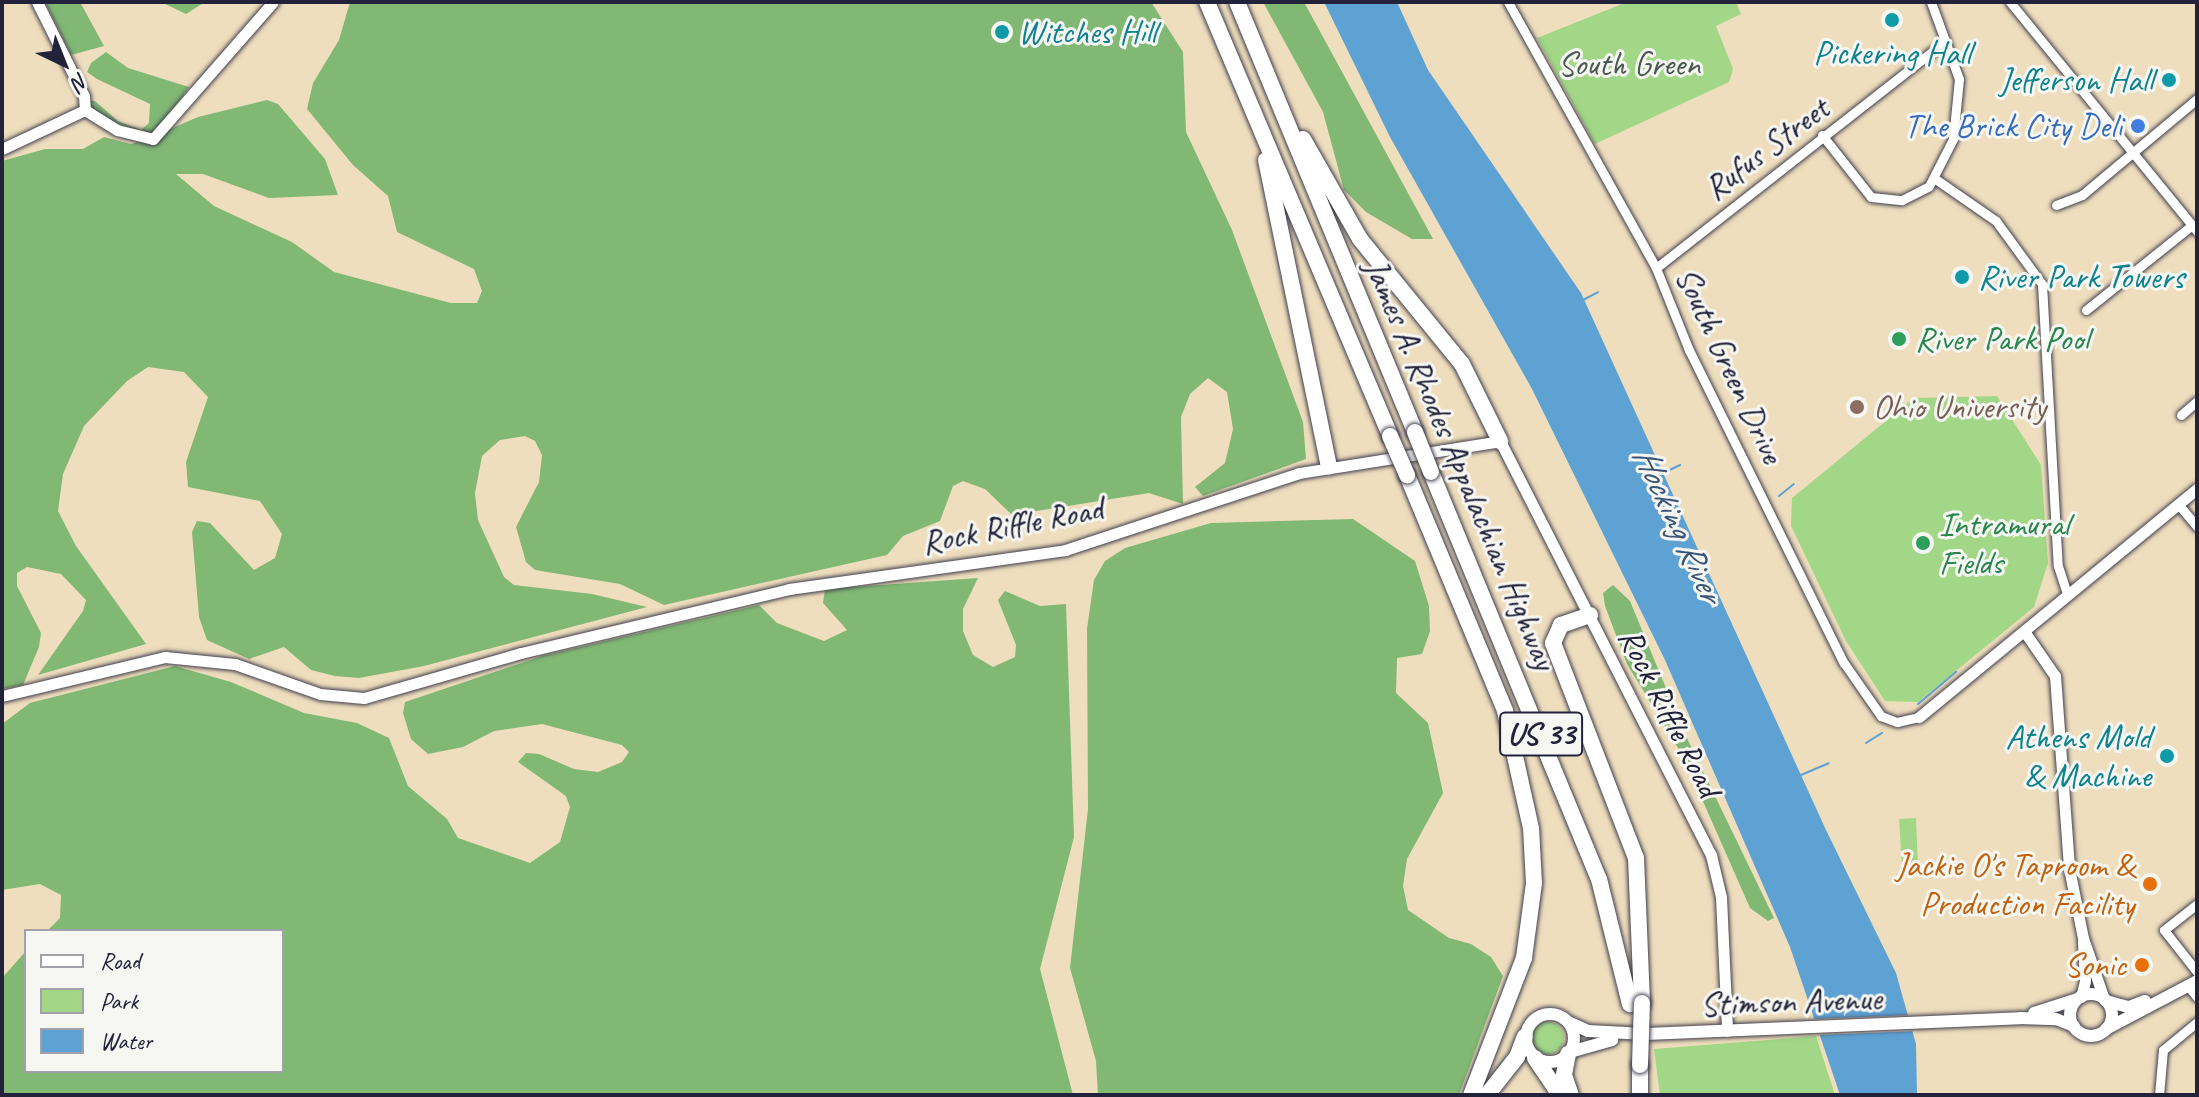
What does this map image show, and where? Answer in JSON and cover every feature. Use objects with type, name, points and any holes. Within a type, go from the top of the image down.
[{"type":"highway","name":"James A. Rhodes Appalachian Highway","points":[[1207,2],[1505,711],[1531,828],[1534,883],[1524,958],[1471,1095]]},
{"type":"highway","name":"James A. Rhodes Appalachian Highway","points":[[1237,2],[1584,838],[1612,916],[1636,1003],[1640,1095]]},
{"type":"highway","points":[[1265,67],[1339,209],[1462,364],[1500,441]]},
{"type":"highway","points":[[1252,108],[1281,215],[1329,467]]},
{"type":"highway","points":[[1590,615],[1561,625],[1553,643],[1636,858],[1636,1003]]},
{"type":"highway","points":[[1487,1095],[1517,1057],[1525,1036]]},
{"type":"highway","points":[[1569,1053],[1564,1075],[1571,1095]]},
{"type":"highway","points":[[1535,1058],[1560,1095]]},
{"type":"main road","points":[[2193,984],[2090,1036],[2074,1026],[2071,1012],[2079,998],[2132,1007],[2197,972]]},
{"type":"main road","name":"Stimson Avenue","points":[[2020,1018],[2079,998]]},
{"type":"main road","points":[[2105,1000],[2112,1016],[2106,1029]]},
{"type":"main road","points":[[1569,1053],[1574,1036],[1568,1022],[1556,1014],[1541,1015],[1525,1036],[1535,1058],[1554,1062],[1592,1041],[1646,1034]]},
{"type":"main road","name":"Stimson Avenue","points":[[1568,1022],[1592,1032],[1646,1034],[2020,1018],[2056,1019],[2074,1026]]},
{"type":"street","points":[[37,2],[80,88],[85,110],[117,130],[153,139],[172,123],[200,80],[273,2]]},
{"type":"street","name":"South Green Drive","points":[[1508,2],[1656,268],[1689,350],[1844,663],[1881,716],[1897,722],[1919,717]]},
{"type":"street","points":[[1822,135],[1876,199],[1916,195],[1934,178],[1951,145],[1959,75],[1931,2]]},
{"type":"street","points":[[2010,2],[2194,228],[2086,310]]},
{"type":"street","name":"Rufus Street","points":[[1656,268],[1822,135],[1946,41]]},
{"type":"street","points":[[2056,205],[2075,200],[2197,99]]},
{"type":"street","points":[[2,149],[85,110]]},
{"type":"street","points":[[1934,178],[1996,221],[2042,284],[2058,566],[2067,594]]},
{"type":"street","points":[[2181,415],[2197,401]]},
{"type":"street","name":"Rock Riffle Road","points":[[2,696],[165,657],[235,664],[320,694],[364,698],[521,653],[789,589],[1065,550],[1239,490],[1329,467],[1500,441],[1711,855],[1721,897],[1727,1031]]},
{"type":"street","points":[[1919,717],[2197,489]]},
{"type":"street","points":[[2178,504],[2197,527]]},
{"type":"street","points":[[2024,631],[2055,676],[2067,853],[2083,938],[2085,981],[2079,998]]},
{"type":"street","points":[[2197,904],[2164,930],[2197,972]]},
{"type":"street","points":[[2083,938],[2105,1000]]},
{"type":"street","points":[[2193,984],[2197,997]]},
{"type":"street","points":[[2159,1095],[2163,1050],[2197,1022]]},
{"type":"green space","points":[[45,2],[80,2],[104,46],[71,55]]},
{"type":"green space","points":[[161,2],[205,2],[186,14]]},
{"type":"green space","points":[[350,2],[1151,2],[1183,52],[1186,132],[1232,230],[1303,422],[1306,459],[1203,496],[1195,487],[1225,463],[1233,429],[1227,392],[1208,378],[1190,394],[1181,417],[1183,504],[1149,493],[1012,515],[985,489],[963,481],[953,486],[940,521],[903,536],[887,555],[664,605],[620,584],[535,570],[526,562],[516,527],[539,482],[542,455],[535,441],[525,436],[500,440],[482,456],[475,493],[478,520],[504,577],[514,585],[592,594],[647,607],[424,666],[359,678],[311,670],[284,647],[249,659],[207,640],[199,617],[192,532],[197,521],[210,523],[254,570],[275,558],[282,534],[260,501],[188,487],[186,462],[208,397],[184,372],[148,367],[127,381],[84,426],[63,474],[58,511],[76,546],[146,644],[38,675],[83,611],[86,600],[61,574],[27,567],[17,573],[17,586],[41,633],[39,647],[23,685],[2,689],[2,161],[45,149],[83,149],[104,137],[131,144],[150,138],[89,110],[89,101],[95,101],[118,121],[141,130],[149,123],[150,104],[97,79],[87,72],[91,63],[106,52],[128,68],[189,87],[154,136],[198,117],[267,100],[278,104],[325,159],[338,195],[269,198],[203,174],[176,174],[214,206],[292,242],[334,272],[451,303],[477,303],[482,291],[474,269],[397,232],[388,196],[353,165],[307,109],[313,83],[339,40]]},
{"type":"green space","points":[[1263,2],[1304,2],[1433,239],[1412,239],[1366,212],[1344,190],[1323,112]]},
{"type":"green space","name":"South Green","points":[[1627,2],[1736,2],[1741,14],[1716,26],[1733,69],[1729,82],[1595,144],[1537,38]]},
{"type":"green space","name":"Intramural Fields","points":[[1997,396],[2041,465],[2048,563],[2034,607],[1918,702],[1885,701],[1846,641],[1791,526],[1792,498],[1914,398]]},
{"type":"green space","points":[[1353,519],[1415,561],[1429,606],[1430,631],[1422,654],[1397,658],[1396,693],[1428,723],[1443,793],[1407,859],[1403,886],[1408,910],[1449,938],[1471,944],[1491,957],[1503,976],[1459,1095],[1098,1095],[1096,1061],[1070,968],[1088,809],[1087,629],[1094,580],[1105,561],[1125,548],[1211,523]]},
{"type":"green space","points":[[978,578],[963,609],[963,631],[973,655],[993,667],[1015,657],[1016,645],[998,600],[1005,591],[1040,606],[1066,604],[1074,837],[1040,969],[1073,1095],[2,1095],[2,978],[24,953],[24,1073],[284,1073],[284,929],[49,929],[60,918],[61,895],[40,884],[2,890],[2,724],[30,703],[175,666],[231,682],[304,713],[357,723],[389,738],[408,786],[447,819],[458,838],[530,863],[560,842],[570,807],[566,796],[518,762],[526,753],[539,754],[574,769],[598,772],[622,762],[629,752],[622,745],[542,724],[494,731],[463,747],[428,754],[411,739],[403,713],[405,702],[542,656],[759,605],[777,623],[824,641],[847,630],[823,603],[825,589]]},
{"type":"green space","points":[[1613,585],[1630,601],[1685,734],[1774,918],[1768,921],[1750,908],[1683,756],[1627,664],[1605,606],[1603,593]]},
{"type":"green space","points":[[1916,818],[1918,866],[1902,867],[1899,819]]},
{"type":"green space","points":[[1548,1022],[1559,1027],[1564,1038],[1559,1049],[1548,1054],[1537,1049],[1532,1038],[1537,1027]]},
{"type":"green space","points":[[1816,1036],[1835,1095],[1660,1095],[1654,1049]]},
{"type":"water","name":"Hocking River","points":[[1324,2],[1397,2],[1428,70],[1581,293],[1826,830],[1896,973],[1916,1044],[1917,1095],[1840,1095],[1790,947],[1665,660],[1532,389],[1390,137]]},
{"type":"water","name":"River Park Pool","points":[[1899,328],[1908,337],[1899,346],[1890,337]]},
{"type":"pier","points":[[1913,1015],[1917,1031],[1819,1035],[1813,1019]]},
{"type":"waterway","points":[[1583,300],[1598,292]]},
{"type":"waterway","name":"Hocking River","points":[[1663,473],[1680,465]]},
{"type":"waterway","points":[[1779,496],[1794,484]]},
{"type":"waterway","points":[[1918,704],[1956,672]]},
{"type":"waterway","points":[[1866,743],[1882,733]]},
{"type":"waterway","points":[[1801,775],[1829,763]]},
{"type":"place","name":"Pickering Hall","points":[[1892,20]]},
{"type":"place","name":"Witches Hill","points":[[1002,32]]},
{"type":"place","name":"Jefferson Hall","points":[[2169,80]]},
{"type":"place","name":"The Brick City Deli","points":[[2138,126]]},
{"type":"place","name":"River Park Towers","points":[[1962,277]]},
{"type":"place","name":"River Park Pool","points":[[1899,339]]},
{"type":"place","name":"Ohio University","points":[[1857,407]]},
{"type":"place","name":"Intramural Fields","points":[[1923,543]]},
{"type":"place","name":"Athens Mold & Machine","points":[[2167,756]]},
{"type":"place","name":"Jackie O's Taproom & Production Facility","points":[[2150,884]]},
{"type":"place","name":"Sonic","points":[[2142,965]]}]
